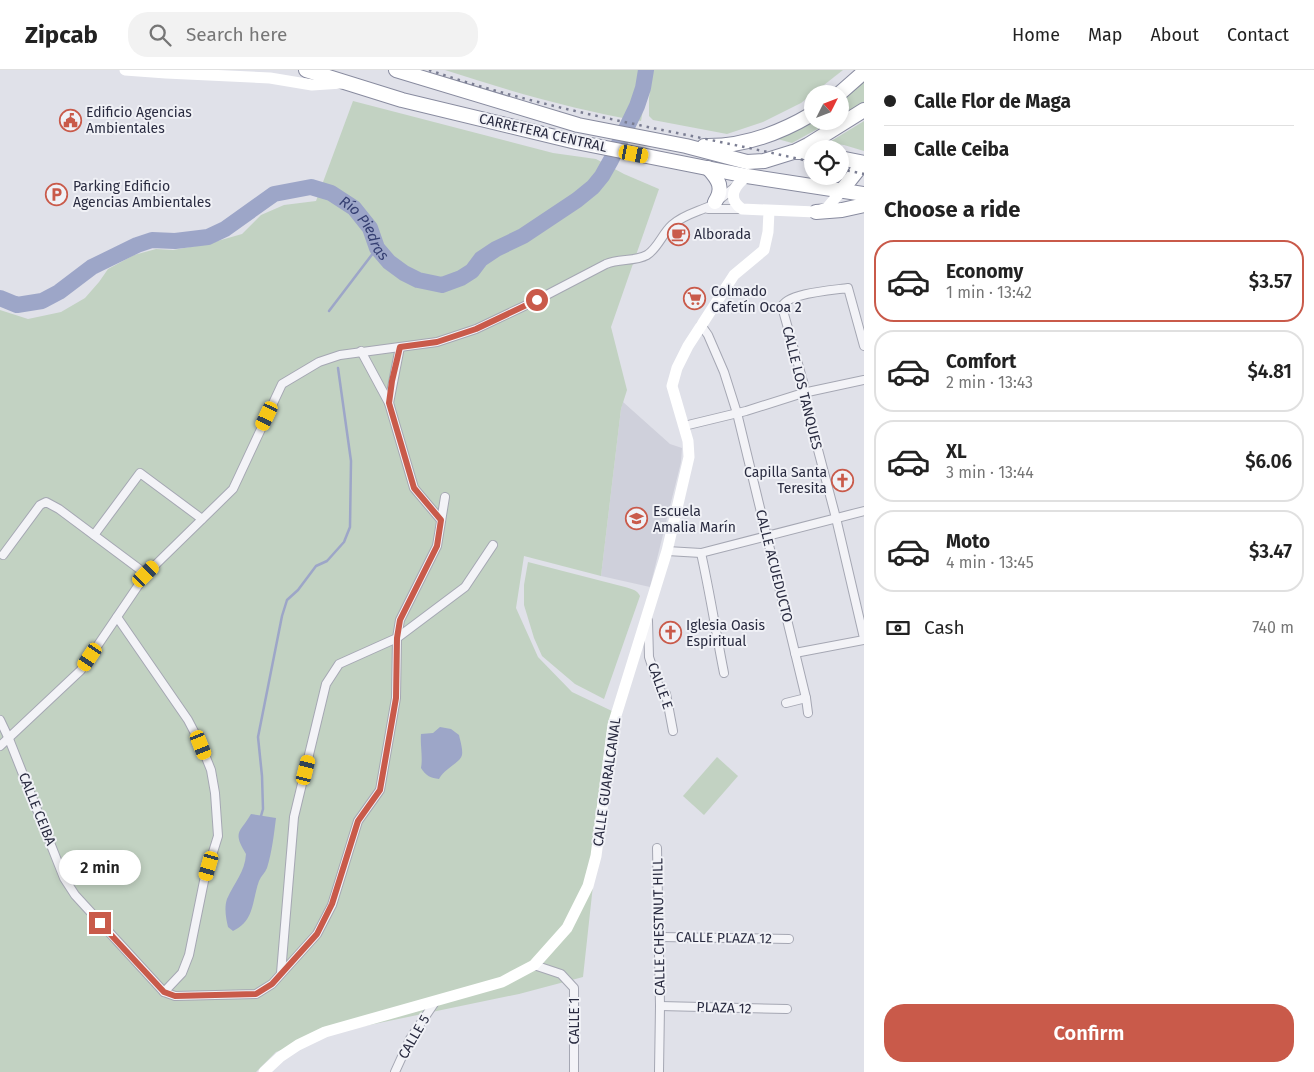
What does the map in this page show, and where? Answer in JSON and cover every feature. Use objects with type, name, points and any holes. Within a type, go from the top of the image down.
[{"type":"highway","name":"CARRETERA CENTRAL","points":[[306,70],[402,100],[576,142],[672,162],[858,195]]},
{"type":"highway","name":"CARRETERA CENTRAL","points":[[396,70],[578,125],[680,145],[720,146],[754,139],[780,131],[804,118]]},
{"type":"highway","points":[[849,85],[864,72]]},
{"type":"highway","points":[[747,176],[808,145],[864,110]]},
{"type":"highway","points":[[680,145],[747,162],[793,152],[804,152]]},
{"type":"highway","points":[[816,212],[842,210],[858,195],[857,171],[862,163],[849,160]]},
{"type":"highway","points":[[708,168],[717,178],[720,188],[720,195],[715,202]]},
{"type":"street","points":[[125,70],[214,73],[270,78],[312,85],[347,83]]},
{"type":"street","points":[[0,746],[81,670],[146,574],[233,489],[282,384],[319,362],[340,355],[437,342],[476,329],[615,260],[635,260],[648,254],[656,247],[663,234],[672,224],[715,202],[747,176]]},
{"type":"street","points":[[735,186],[733,199],[735,204],[742,209]]},
{"type":"street","points":[[701,209],[816,212],[858,195]]},
{"type":"street","name":"CALLE GUARALCANAL","points":[[264,1072],[298,1046],[325,1032],[502,982],[534,965],[567,928],[588,886],[596,856],[613,725],[667,551],[689,457],[688,441],[672,386],[677,368],[701,325],[734,275],[764,250],[768,232],[769,211]]},
{"type":"street","name":"CALLE LOS TANQUES","points":[[864,346],[848,288],[809,293],[786,300],[782,307],[804,385],[803,393],[836,518],[864,639]]},
{"type":"street","name":"CALLE ACUEDUCTO","points":[[701,325],[724,372],[737,413],[806,698],[808,713]]},
{"type":"street","points":[[389,403],[400,347]]},
{"type":"street","points":[[361,351],[389,403],[414,488],[441,520]]},
{"type":"street","points":[[684,426],[737,413],[803,393],[864,380]]},
{"type":"street","points":[[94,535],[140,473],[202,519]]},
{"type":"street","points":[[117,617],[188,720],[211,770],[215,793],[218,836],[204,881],[189,955],[182,973],[164,992],[175,996],[256,994],[272,984],[317,934],[332,904],[358,821],[380,790],[396,698],[397,638],[400,620],[437,546],[445,497]]},
{"type":"street","points":[[3,555],[40,506],[46,502],[59,509],[146,574]]},
{"type":"street","points":[[667,551],[701,553],[864,511]]},
{"type":"street","points":[[281,973],[294,817],[326,684],[339,664],[397,638],[465,587],[494,545]]},
{"type":"street","points":[[701,553],[724,673]]},
{"type":"street","name":"CALLE E","points":[[648,611],[649,657],[661,693],[666,694],[673,731]]},
{"type":"street","points":[[795,654],[864,639]]},
{"type":"street","points":[[786,703],[806,698]]},
{"type":"street","name":"CALLE CEIBA","points":[[0,720],[64,878],[75,896],[164,992]]},
{"type":"street","name":"CALLE CHESTNUT HILL","points":[[657,848],[660,1006],[659,1072]]},
{"type":"street","name":"CALLE PLAZA 12","points":[[659,937],[790,940]]},
{"type":"street","name":"CALLE 1","points":[[534,965],[561,974],[574,988],[574,1072]]},
{"type":"street","name":"CALLE 5","points":[[394,1072],[410,1039],[435,1002]]},
{"type":"street","name":"PLAZA 12","points":[[660,1006],[787,1010]]},
{"type":"shaded area","name":"Escuela Amalia Marín","points":[[623,402],[670,444],[682,448],[681,462],[650,587],[601,576]]},
{"type":"green space","points":[[445,70],[650,70],[641,121],[542,99]]},
{"type":"green space","points":[[653,70],[843,70],[824,85],[804,85],[804,101],[801,103],[763,122],[727,134],[653,120],[649,116],[649,98]]},
{"type":"green space","points":[[864,79],[864,102],[849,111],[849,92]]},
{"type":"green space","points":[[353,101],[553,153],[596,159],[624,174],[659,189],[611,327],[627,390],[621,409],[601,576],[524,556],[516,608],[538,657],[572,692],[612,711],[583,977],[519,994],[321,1035],[276,1052],[256,1072],[0,1072],[0,310],[28,319],[61,312],[85,298],[108,269],[134,255],[156,249],[173,250],[207,244],[242,234],[261,215],[284,205],[316,201]]},
{"type":"green space","points":[[864,121],[864,151],[849,146],[849,140],[833,140]]},
{"type":"green space","points":[[804,125],[804,130],[816,130],[792,143],[774,138]]},
{"type":"green space","points":[[528,562],[630,588],[639,594],[640,596],[604,699],[575,684],[542,656],[534,638],[524,605],[524,585]]},
{"type":"green space","points":[[717,757],[738,776],[704,815],[683,796]]},
{"type":"water","points":[[440,727],[451,729],[459,735],[462,755],[439,779],[429,776],[421,768],[421,734],[433,733]]},
{"type":"water","points":[[251,814],[276,818],[273,843],[267,868],[259,881],[249,916],[240,927],[233,931],[228,927],[226,902],[244,866],[246,854],[239,841],[239,832]]},
{"type":"waterway","name":"Río Piedras","points":[[0,298],[17,305],[42,301],[59,292],[92,267],[137,245],[152,240],[175,241],[208,237],[225,229],[274,194],[311,187],[331,193],[354,208],[370,228],[377,248],[389,262],[418,280],[442,285],[461,278],[472,271],[481,259],[496,249],[523,236],[593,187],[611,160],[637,106],[646,70]]},
{"type":"waterway","points":[[329,311],[377,248]]},
{"type":"waterway","points":[[261,816],[263,809],[262,776],[258,737],[282,616],[287,600],[298,590],[316,566],[327,561],[344,542],[350,527],[351,461],[338,368]]},
{"type":"railway","points":[[429,70],[476,85],[571,110],[804,160]]},
{"type":"railway","points":[[849,171],[864,174]]},
{"type":"place","name":"Edificio Agencias Ambientales","points":[[70,120]]},
{"type":"place","name":"Parking Edificio Agencias Ambientales","points":[[57,194]]},
{"type":"place","name":"Alborada","points":[[678,234]]},
{"type":"place","name":"Colmado Cafetín Ocoa 2","points":[[695,299]]},
{"type":"place","name":"Capilla Santa Teresita","points":[[843,480]]},
{"type":"place","name":"Escuela Amalia Marín","points":[[637,519]]},
{"type":"place","name":"Iglesia Oasis Espiritual","points":[[670,633]]},
{"type":"route","points":[[100,923],[164,992],[175,996],[256,994],[272,984],[317,934],[332,904],[358,821],[380,790],[396,698],[397,638],[400,620],[437,546],[441,520],[414,488],[389,403],[400,347],[437,342],[476,329],[537,300]]}]
